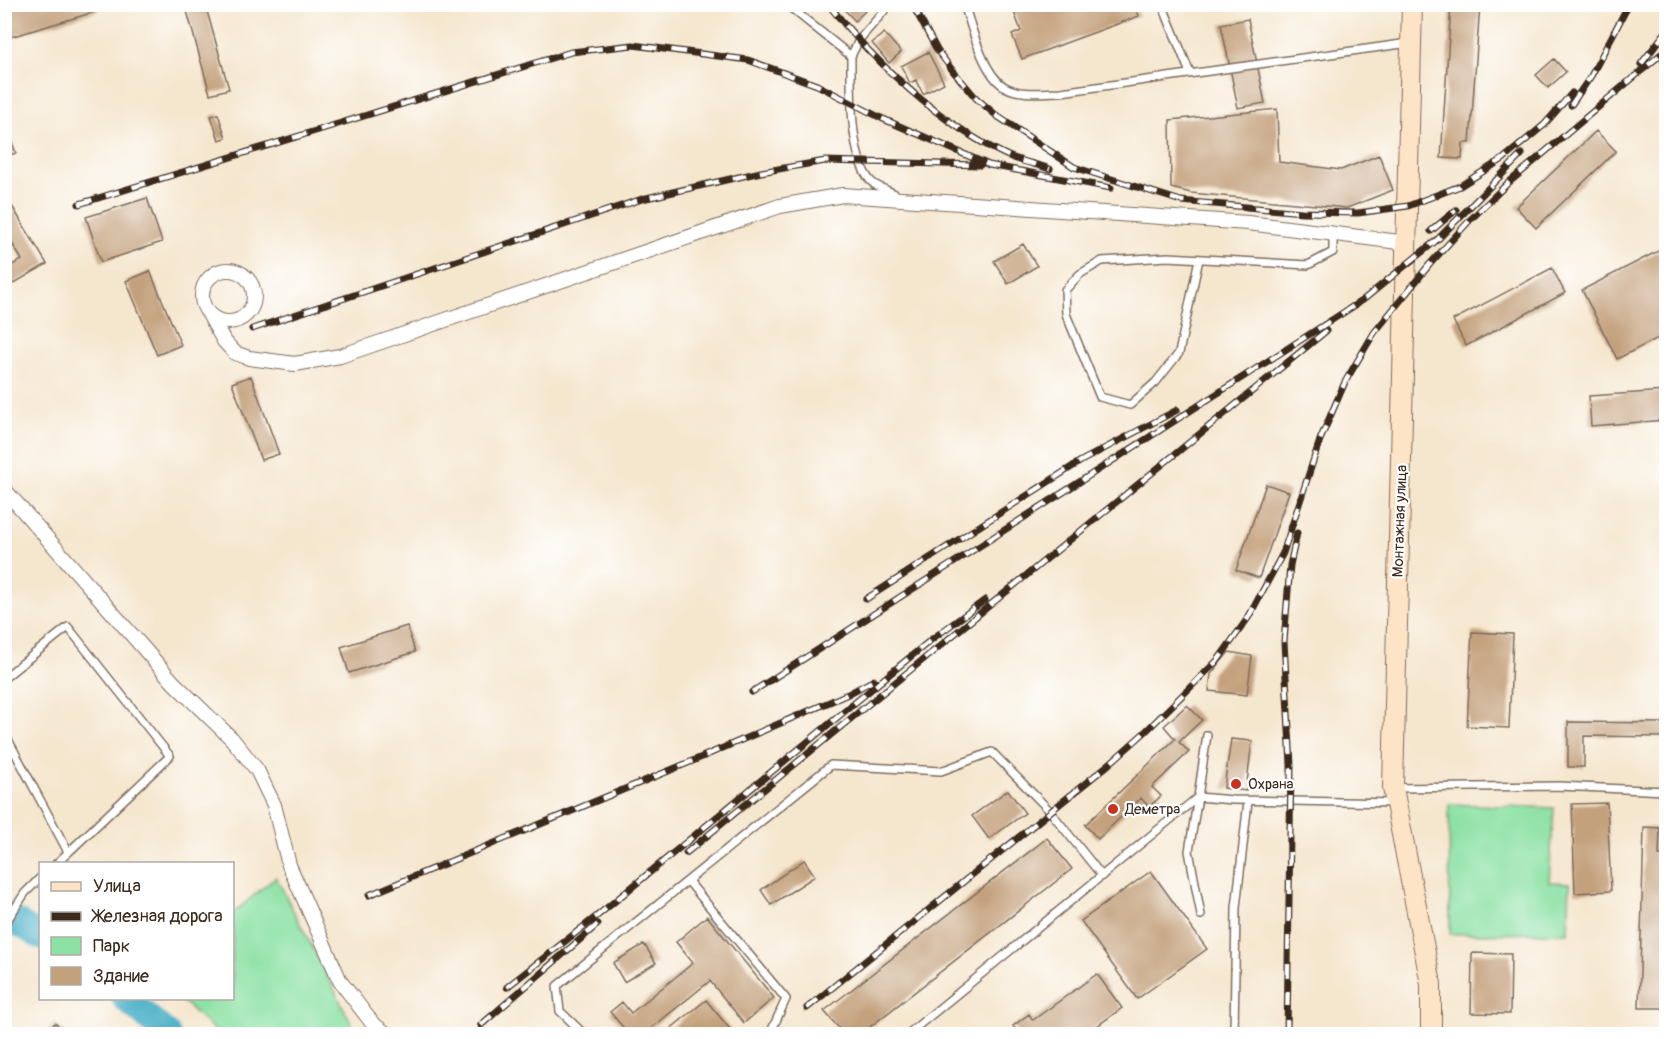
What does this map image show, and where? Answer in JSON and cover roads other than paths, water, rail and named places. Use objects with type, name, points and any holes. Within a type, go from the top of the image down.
[{"type":"street","name":"Монтажная улица","points":[[1412,4],[1394,796],[1431,984],[1431,1035]]},
{"type":"street","points":[[210,316],[224,341],[235,353],[249,358],[295,364],[340,356],[780,206],[843,195],[1248,223],[1407,243]]},
{"type":"street","points":[[4,489],[174,683],[232,740],[257,770],[274,805],[289,865],[340,981],[373,1024],[387,1035]]},
{"type":"lane","points":[[786,4],[851,57]]},
{"type":"lane","points":[[881,4],[884,10],[859,40],[851,57],[851,103],[859,162],[873,183],[906,199]]},
{"type":"lane","points":[[963,4],[990,72],[1005,87],[1026,93],[1061,92],[1411,43]]},
{"type":"lane","points":[[1162,4],[1190,73]]},
{"type":"lane","points":[[1199,259],[1179,353],[1156,382],[1130,405],[1100,397],[1066,314],[1065,290],[1080,274],[1102,261],[1168,257],[1308,265],[1333,252],[1333,234]]},
{"type":"lane","points":[[4,678],[68,627],[170,756],[58,862]]},
{"type":"lane","points":[[4,732],[68,852]]},
{"type":"lane","points":[[1201,915],[1189,851],[1207,735]]},
{"type":"lane","points":[[584,1035],[560,1011],[557,986],[831,765],[941,771],[992,752],[1050,811],[1102,876]]},
{"type":"lane","points":[[908,1035],[1197,797],[1248,801],[1394,796],[1559,786],[1666,791]]},
{"type":"lane","points":[[1234,1035],[1236,908],[1248,801]]},
{"type":"lane","points":[[4,925],[25,893],[39,879]]},
{"type":"lane","points":[[688,881],[786,999],[770,1035]]},
{"type":"waterway","points":[[4,914],[39,935]]},
{"type":"waterway","points":[[127,1000],[167,1034]]},
{"type":"railway","points":[[828,4],[887,69],[933,109],[981,142],[1006,155],[1050,169]]},
{"type":"railway","points":[[912,4],[937,50],[976,98],[997,116],[1074,167],[1181,201],[1302,212],[1358,213],[1408,206],[1460,186],[1503,159],[1544,125],[1572,93]]},
{"type":"railway","points":[[1571,105],[1591,76],[1629,4]]},
{"type":"railway","points":[[1641,64],[1666,32]]},
{"type":"railway","points":[[79,204],[571,52],[633,45],[748,60],[817,85],[881,118],[989,165],[1111,188]]},
{"type":"railway","points":[[807,1008],[1108,765],[1218,660],[1248,618],[1283,553],[1320,440],[1345,382],[1374,333],[1430,264],[1507,184],[1666,50]]},
{"type":"railway","points":[[752,692],[1363,300],[1438,239],[1522,154]]},
{"type":"railway","points":[[252,329],[642,199],[761,172],[825,161],[980,165]]},
{"type":"railway","points":[[1431,231],[1456,210]]},
{"type":"railway","points":[[686,853],[1326,331]]},
{"type":"railway","points":[[866,599],[1081,461],[1177,410]]},
{"type":"railway","points":[[1287,1034],[1291,765],[1284,642],[1290,565],[1297,533]]},
{"type":"railway","points":[[507,987],[597,916],[932,639],[985,600]]},
{"type":"railway","points":[[369,895],[695,760],[848,694],[874,680]]},
{"type":"railway","points":[[481,1025],[598,924]]},
{"type":"place","name":"Охрана","points":[[1236,784]]},
{"type":"place","name":"Деметра","points":[[1113,809]]}]
